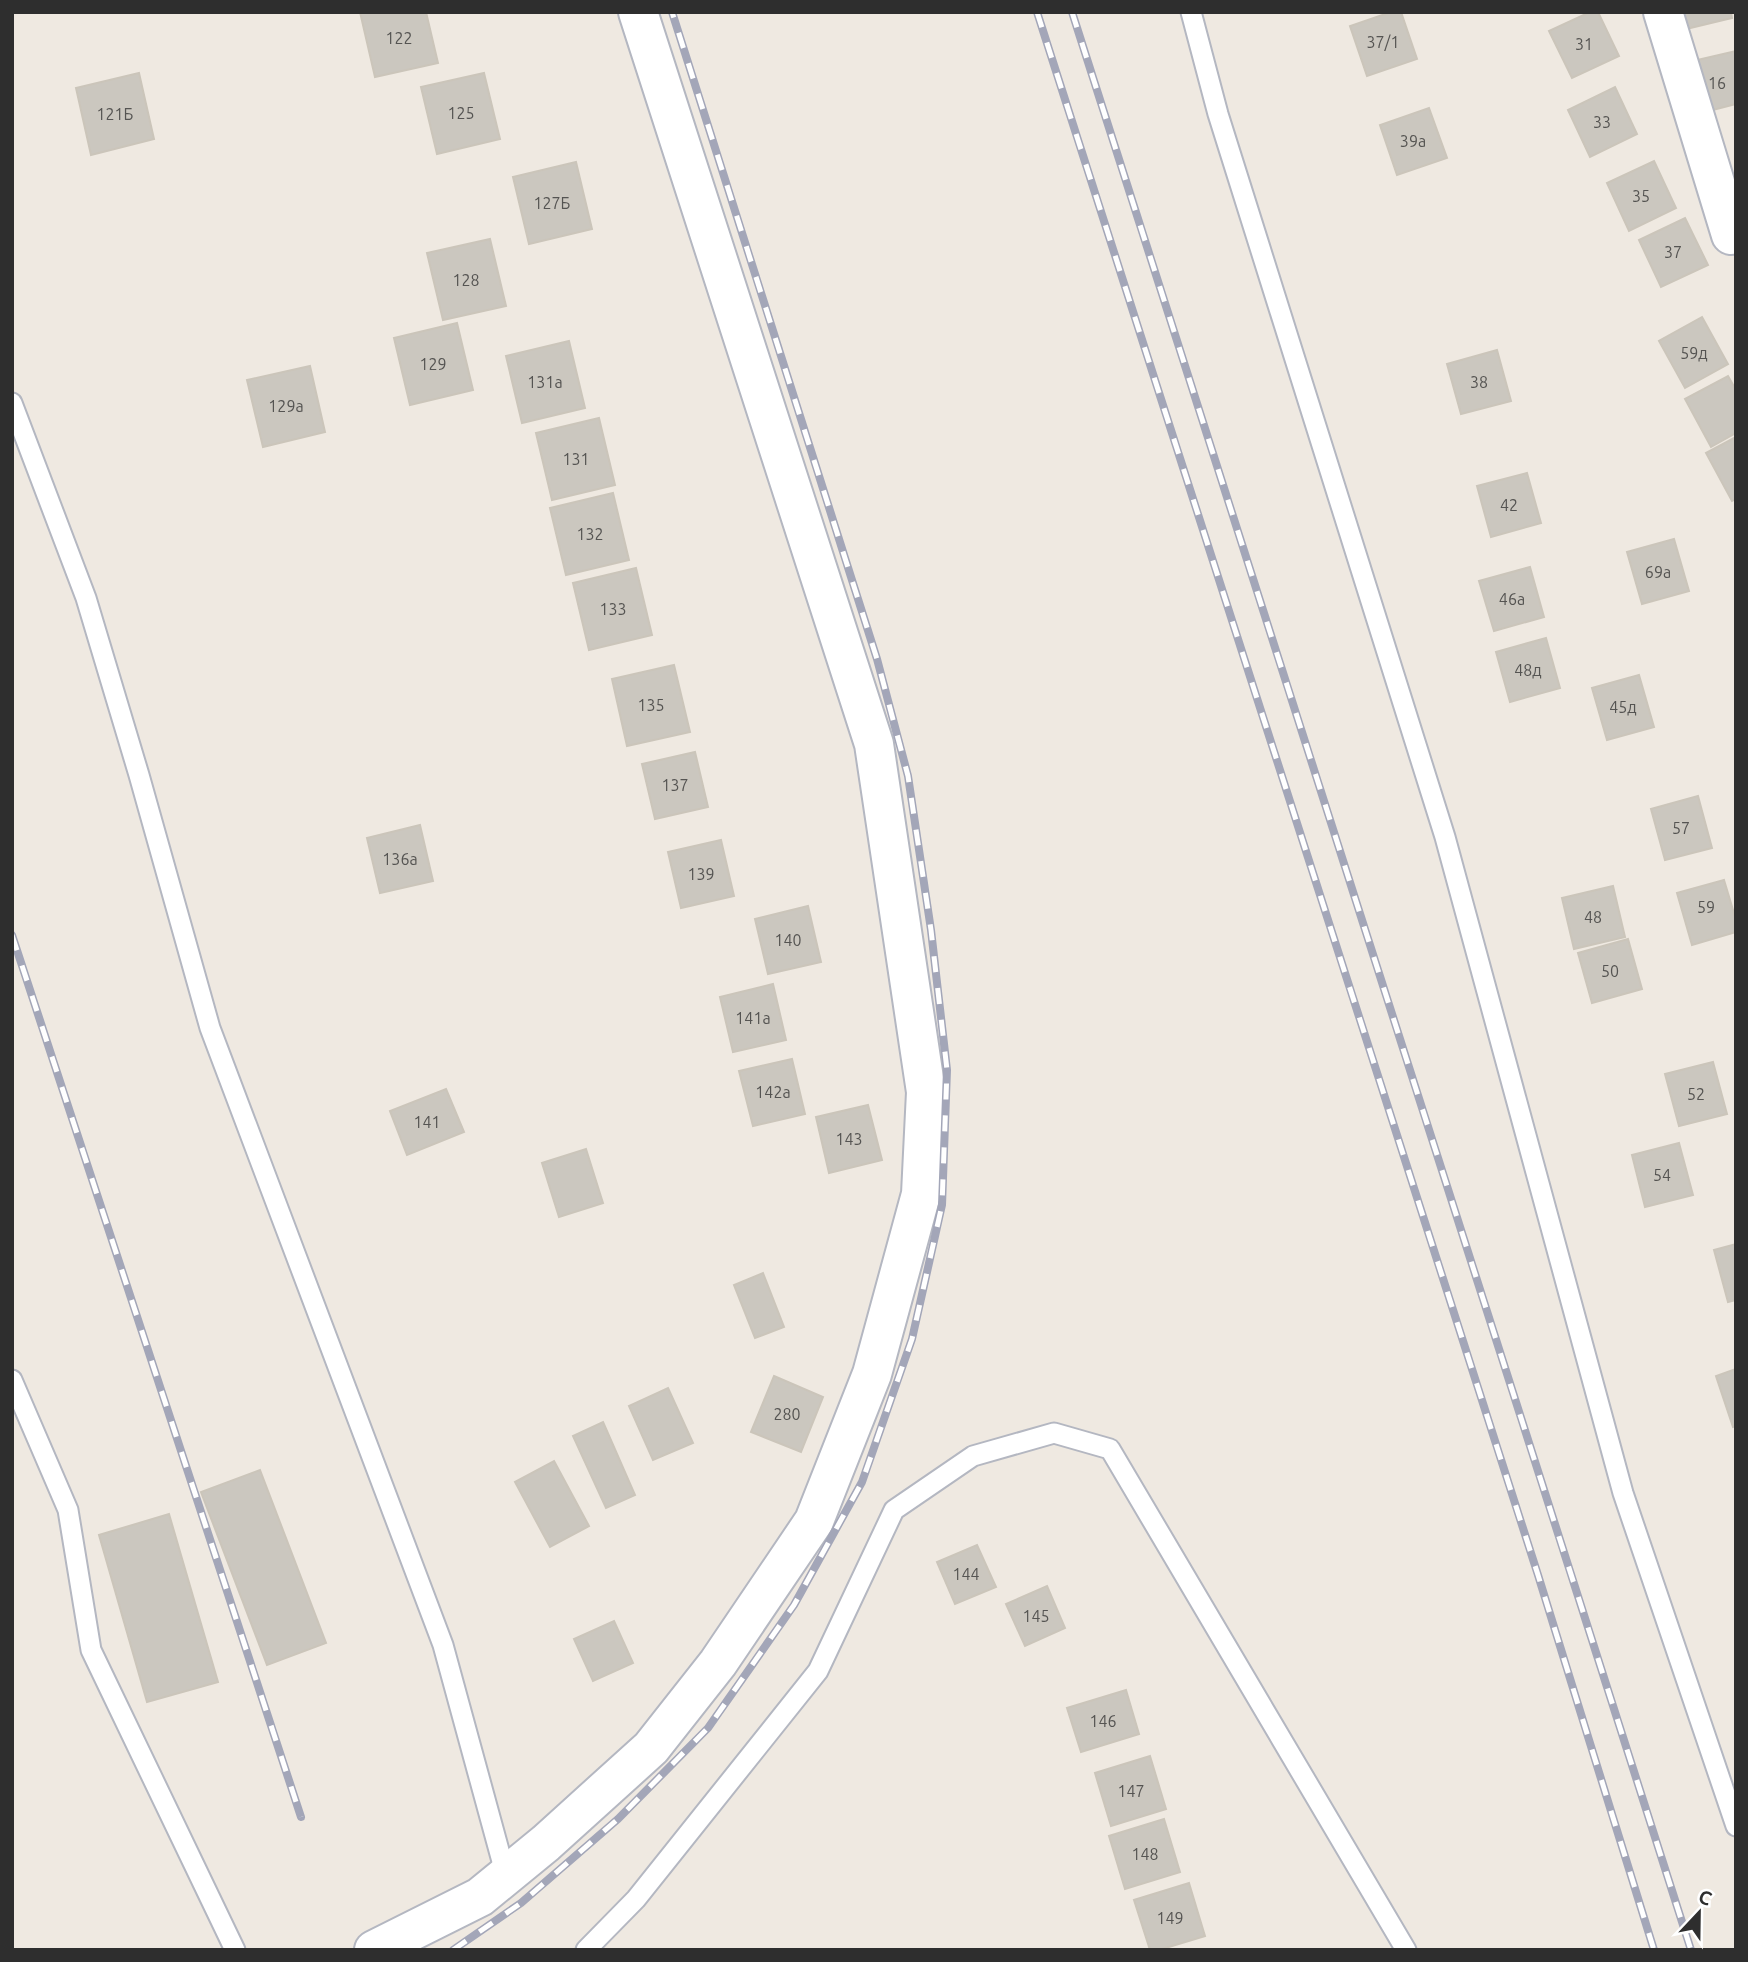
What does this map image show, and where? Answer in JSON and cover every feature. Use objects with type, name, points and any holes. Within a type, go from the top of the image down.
[{"type":"street","points":[[374,1950],[480,1897],[506,1876],[651,1748],[718,1663],[814,1521],[872,1374],[921,1194],[926,1092],[874,744],[638,12]]},
{"type":"street","points":[[1663,12],[1731,235]]},
{"type":"lane","points":[[1191,12],[1218,114],[1445,837],[1623,1493],[1736,1826]]},
{"type":"lane","points":[[12,403],[86,598],[210,1028],[443,1645],[506,1876]]},
{"type":"lane","points":[[12,1380],[68,1510],[91,1650],[234,1950]]},
{"type":"lane","points":[[586,1950],[636,1899],[818,1671],[894,1510],[973,1456],[1054,1433],[1111,1449],[1406,1950]]},
{"type":"building","points":[[360,12],[426,12],[438,63],[375,77]]},
{"type":"building","points":[[1391,12],[1401,12],[1417,59],[1367,76],[1350,26]]},
{"type":"building","points":[[1590,12],[1598,12],[1619,56],[1572,78],[1549,31]]},
{"type":"building","points":[[1678,12],[1731,12],[1732,18],[1682,30]]},
{"type":"building","points":[[1736,51],[1736,104],[1705,112],[1693,61]]},
{"type":"building","points":[[139,73],[154,139],[91,155],[76,88]]},
{"type":"building","points":[[484,73],[500,139],[437,154],[421,87]]},
{"type":"building","points":[[1615,87],[1637,134],[1590,157],[1568,110]]},
{"type":"building","points":[[1429,108],[1447,158],[1397,175],[1380,125]]},
{"type":"building","points":[[1654,161],[1676,208],[1629,231],[1607,183]]},
{"type":"building","points":[[576,162],[592,229],[529,244],[513,177]]},
{"type":"building","points":[[1685,218],[1708,265],[1661,287],[1639,240]]},
{"type":"building","points":[[490,239],[506,306],[443,320],[427,253]]},
{"type":"building","points":[[1702,317],[1728,364],[1685,388],[1659,341]]},
{"type":"building","points":[[457,323],[473,390],[410,405],[394,338]]},
{"type":"building","points":[[569,341],[585,408],[522,423],[506,356]]},
{"type":"building","points":[[1497,350],[1511,401],[1461,414],[1447,364]]},
{"type":"building","points":[[310,366],[325,432],[263,447],[247,380]]},
{"type":"building","points":[[1728,376],[1736,390],[1736,433],[1711,447],[1685,399]]},
{"type":"building","points":[[599,418],[615,485],[552,500],[536,433]]},
{"type":"building","points":[[1736,437],[1736,499],[1732,501],[1706,453]]},
{"type":"building","points":[[1527,473],[1541,523],[1491,537],[1477,486]]},
{"type":"building","points":[[613,493],[629,560],[566,575],[550,508]]},
{"type":"building","points":[[1674,539],[1689,591],[1642,604],[1627,552]]},
{"type":"building","points":[[1530,567],[1544,617],[1494,631],[1479,581]]},
{"type":"building","points":[[636,568],[652,635],[589,650],[573,583]]},
{"type":"building","points":[[1546,638],[1560,688],[1510,702],[1496,652]]},
{"type":"building","points":[[674,665],[690,732],[627,746],[612,679]]},
{"type":"building","points":[[1639,675],[1654,727],[1607,740],[1592,688]]},
{"type":"building","points":[[695,752],[708,807],[655,819],[642,764]]},
{"type":"building","points":[[1698,796],[1712,848],[1665,860],[1651,809]]},
{"type":"building","points":[[420,825],[433,881],[380,893],[367,838]]},
{"type":"building","points":[[721,840],[734,896],[681,908],[668,852]]},
{"type":"building","points":[[1724,880],[1736,920],[1736,932],[1692,945],[1677,893]]},
{"type":"building","points":[[1613,886],[1625,937],[1574,949],[1562,898]]},
{"type":"building","points":[[808,906],[821,962],[768,974],[755,919]]},
{"type":"building","points":[[1628,939],[1642,989],[1592,1003],[1578,953]]},
{"type":"building","points":[[773,984],[786,1040],[733,1052],[720,997]]},
{"type":"building","points":[[792,1059],[805,1114],[753,1126],[739,1071]]},
{"type":"building","points":[[1713,1062],[1727,1114],[1679,1126],[1665,1074]]},
{"type":"building","points":[[446,1089],[464,1132],[407,1155],[390,1111]]},
{"type":"building","points":[[868,1105],[882,1160],[829,1173],[816,1117]]},
{"type":"building","points":[[1679,1143],[1693,1195],[1645,1207],[1632,1155]]},
{"type":"building","points":[[586,1149],[603,1203],[559,1217],[542,1163]]},
{"type":"building","points":[[1736,1244],[1736,1300],[1728,1302],[1714,1250]]},
{"type":"building","points":[[763,1273],[784,1327],[755,1338],[734,1285]]},
{"type":"building","points":[[1736,1369],[1736,1426],[1733,1427],[1716,1376]]},
{"type":"building","points":[[774,1376],[823,1397],[801,1452],[751,1432]]},
{"type":"building","points":[[668,1388],[693,1443],[653,1460],[629,1406]]},
{"type":"building","points":[[603,1422],[635,1495],[606,1508],[573,1436]]},
{"type":"building","points":[[554,1461],[589,1526],[550,1547],[515,1482]]},
{"type":"building","points":[[260,1470],[326,1643],[267,1665],[201,1492]]},
{"type":"building","points":[[169,1514],[218,1682],[147,1702],[99,1535]]},
{"type":"building","points":[[977,1545],[996,1587],[955,1604],[937,1562]]},
{"type":"building","points":[[1047,1586],[1065,1628],[1025,1646],[1006,1604]]},
{"type":"building","points":[[614,1621],[633,1663],[593,1681],[574,1639]]},
{"type":"building","points":[[1126,1690],[1139,1734],[1081,1752],[1067,1708]]},
{"type":"building","points":[[1150,1756],[1166,1809],[1111,1826],[1095,1773]]},
{"type":"building","points":[[1164,1819],[1180,1872],[1125,1889],[1109,1836]]},
{"type":"building","points":[[1189,1883],[1205,1936],[1159,1950],[1150,1950],[1134,1900]]},
{"type":"railway","points":[[453,1950],[521,1903],[618,1819],[708,1728],[794,1605],[862,1482],[912,1339],[942,1205],[947,1070],[931,930],[908,776],[877,659],[672,12]]},
{"type":"railway","points":[[1037,12],[1538,1575],[1654,1950]]},
{"type":"railway","points":[[1072,12],[1691,1950]]},
{"type":"railway","points":[[12,935],[301,1817]]}]
